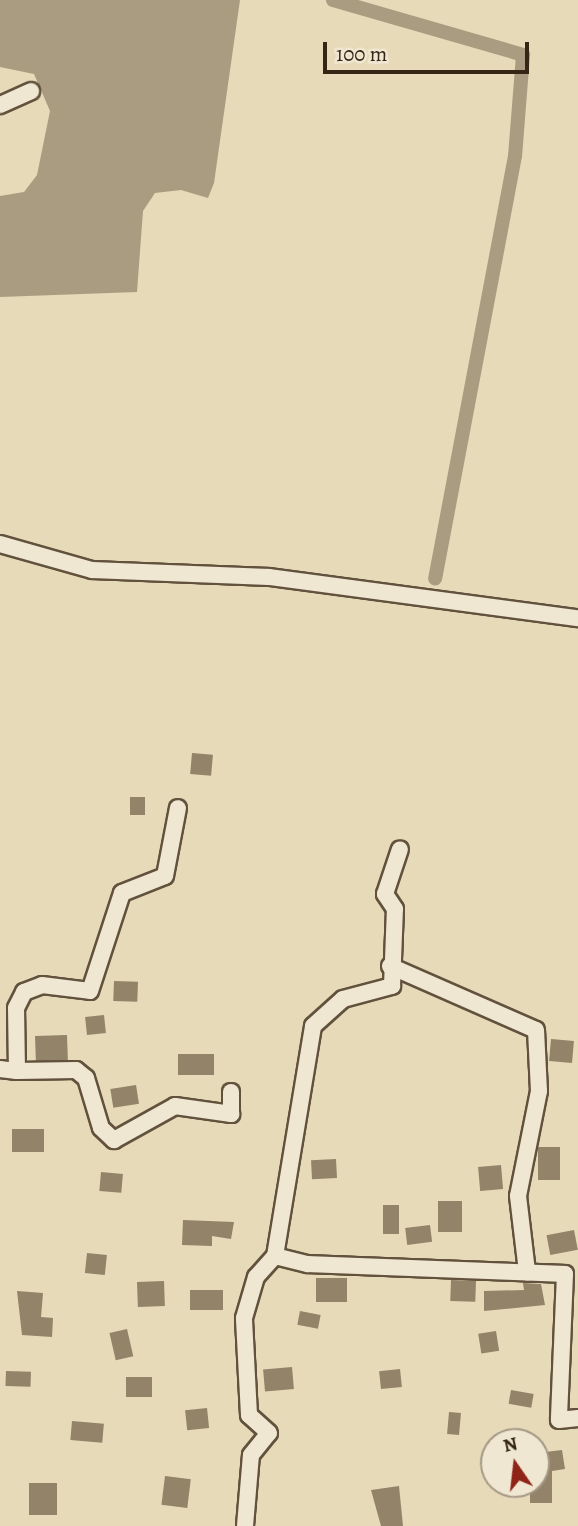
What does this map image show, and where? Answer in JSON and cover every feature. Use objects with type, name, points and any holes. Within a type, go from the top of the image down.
[{"type":"street","points":[[0,105],[31,91]]},
{"type":"street","points":[[0,544],[92,570],[269,577],[578,618]]},
{"type":"street","points":[[17,1071],[16,1008],[24,992],[42,985],[90,991],[122,893],[165,876],[178,807]]},
{"type":"street","points":[[246,1526],[251,1455],[269,1433],[249,1415],[244,1318],[256,1277],[275,1256],[313,1026],[343,999],[393,986],[390,965],[395,909],[385,894],[400,849]]},
{"type":"street","points":[[390,965],[536,1030],[538,1091],[518,1196],[527,1272]]},
{"type":"street","points":[[0,1069],[76,1070],[86,1078],[101,1128],[114,1140],[175,1106],[231,1114],[231,1091]]},
{"type":"street","points":[[275,1256],[308,1264],[565,1274],[559,1420],[578,1418]]},
{"type":"shaded area","points":[[0,0],[240,0],[214,183],[208,198],[181,190],[155,193],[143,211],[137,292],[0,297],[0,196],[24,192],[37,175],[50,111],[34,74],[0,67]]},
{"type":"building","points":[[192,753],[213,755],[211,776],[190,774]]},
{"type":"building","points":[[130,797],[145,797],[145,815],[130,815]]},
{"type":"building","points":[[114,981],[138,982],[137,1002],[113,1001]]},
{"type":"building","points":[[104,1015],[106,1033],[87,1035],[85,1017]]},
{"type":"building","points":[[67,1035],[68,1060],[36,1061],[35,1036]]},
{"type":"building","points":[[551,1039],[574,1041],[572,1063],[549,1061]]},
{"type":"building","points":[[178,1054],[214,1054],[214,1075],[178,1075]]},
{"type":"building","points":[[136,1085],[139,1104],[113,1108],[110,1089]]},
{"type":"building","points":[[12,1129],[44,1129],[44,1152],[12,1152]]},
{"type":"building","points":[[538,1147],[560,1147],[560,1180],[538,1180]]},
{"type":"building","points":[[336,1159],[337,1178],[312,1179],[311,1160]]},
{"type":"building","points":[[501,1165],[503,1189],[480,1191],[478,1167]]},
{"type":"building","points":[[101,1172],[123,1174],[121,1193],[99,1191]]},
{"type":"building","points":[[438,1201],[462,1201],[462,1232],[438,1232]]},
{"type":"building","points":[[383,1205],[399,1205],[399,1234],[383,1234]]},
{"type":"building","points":[[183,1220],[234,1222],[231,1239],[212,1236],[212,1246],[182,1245]]},
{"type":"building","points":[[430,1225],[432,1242],[407,1245],[405,1228]]},
{"type":"building","points":[[574,1230],[578,1250],[550,1255],[547,1235]]},
{"type":"building","points":[[87,1253],[107,1255],[105,1275],[85,1273]]},
{"type":"building","points":[[316,1278],[347,1278],[347,1302],[316,1302]]},
{"type":"building","points":[[451,1280],[476,1281],[475,1302],[450,1301]]},
{"type":"building","points":[[164,1281],[165,1306],[138,1307],[137,1282]]},
{"type":"building","points":[[523,1283],[541,1284],[545,1305],[484,1311],[484,1291],[524,1290]]},
{"type":"building","points":[[190,1290],[223,1290],[223,1310],[190,1310]]},
{"type":"building","points":[[17,1291],[43,1293],[41,1317],[53,1318],[52,1337],[22,1335]]},
{"type":"building","points":[[300,1311],[321,1315],[318,1329],[297,1325]]},
{"type":"building","points":[[127,1329],[133,1356],[116,1360],[109,1333]]},
{"type":"building","points":[[496,1331],[499,1351],[481,1354],[478,1334]]},
{"type":"building","points":[[292,1367],[294,1389],[265,1391],[263,1370]]},
{"type":"building","points":[[400,1369],[402,1387],[381,1389],[379,1371]]},
{"type":"building","points":[[6,1371],[31,1372],[30,1387],[5,1386]]},
{"type":"building","points":[[126,1377],[152,1377],[152,1397],[126,1397]]},
{"type":"building","points":[[511,1390],[534,1394],[531,1408],[509,1404]]},
{"type":"building","points":[[207,1408],[209,1428],[187,1430],[185,1410]]},
{"type":"building","points":[[449,1412],[461,1413],[459,1435],[447,1434]]},
{"type":"building","points":[[72,1421],[104,1424],[102,1443],[70,1440]]},
{"type":"building","points":[[562,1450],[565,1469],[552,1471],[552,1503],[530,1503],[530,1498],[550,1498],[550,1451]]},
{"type":"building","points":[[165,1476],[191,1479],[187,1508],[161,1505]]},
{"type":"building","points":[[29,1483],[57,1483],[57,1515],[29,1515]]},
{"type":"building","points":[[399,1486],[403,1526],[381,1526],[371,1490]]},
{"type":"waterway","points":[[333,0],[523,55],[515,156],[435,579]]}]
